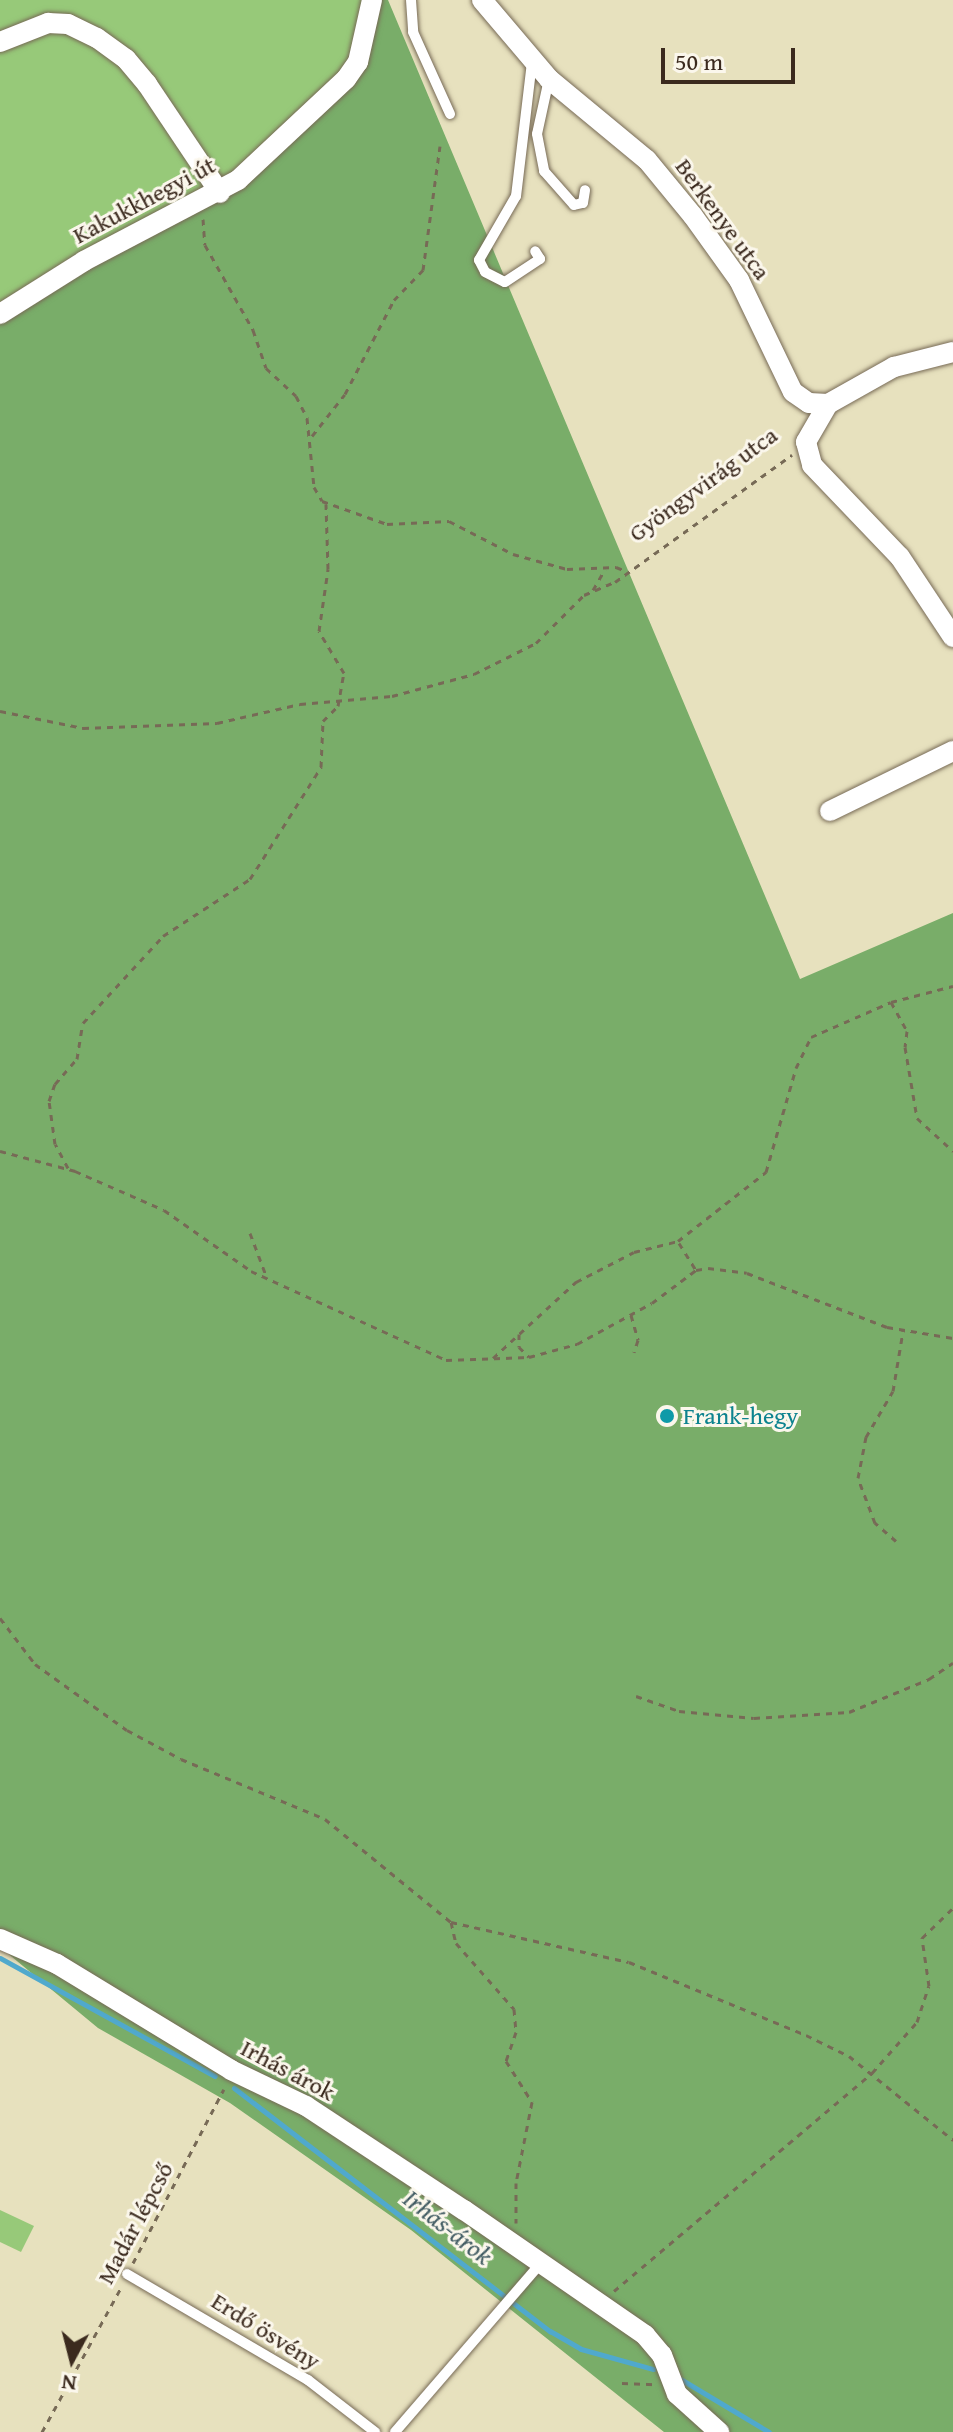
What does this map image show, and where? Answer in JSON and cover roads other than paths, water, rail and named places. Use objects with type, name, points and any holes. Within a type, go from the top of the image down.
[{"type":"street","name":"Kakukkhegyi út","points":[[0,314],[84,261],[212,196],[346,79],[358,62],[372,0]]},
{"type":"street","name":"Berkenye utca","points":[[482,0],[549,79],[647,160],[739,280],[793,392],[809,403],[828,404]]},
{"type":"street","points":[[0,43],[48,23],[68,24],[97,38],[126,59],[147,84],[212,196]]},
{"type":"street","points":[[953,352],[894,367],[828,404],[806,442],[812,465],[900,557],[953,637]]},
{"type":"street","points":[[830,811],[953,751]]},
{"type":"street","name":"Irhás árok","points":[[0,1939],[57,1964],[231,2070],[350,2133],[654,2344],[670,2385],[719,2432]]},
{"type":"lane","points":[[411,0],[413,32],[450,114]]},
{"type":"lane","points":[[533,60],[516,196],[479,260],[485,272],[505,282],[540,259],[535,251]]},
{"type":"lane","points":[[549,79],[537,134],[544,171],[574,205],[583,203],[585,190]]},
{"type":"lane","points":[[395,2432],[540,2264]]},
{"type":"lane","name":"Erdő ösvény","points":[[127,2274],[308,2380],[375,2432]]},
{"type":"waterway","name":"Irhás-árok","points":[[0,1958],[215,2076]]},
{"type":"waterway","name":"Irhás-árok","points":[[234,2088],[550,2331],[581,2349],[653,2369]]},
{"type":"waterway","name":"Irhás-árok","points":[[677,2377],[769,2432]]},
{"type":"place","name":"Frank-hegy","points":[[667,1416]]}]
